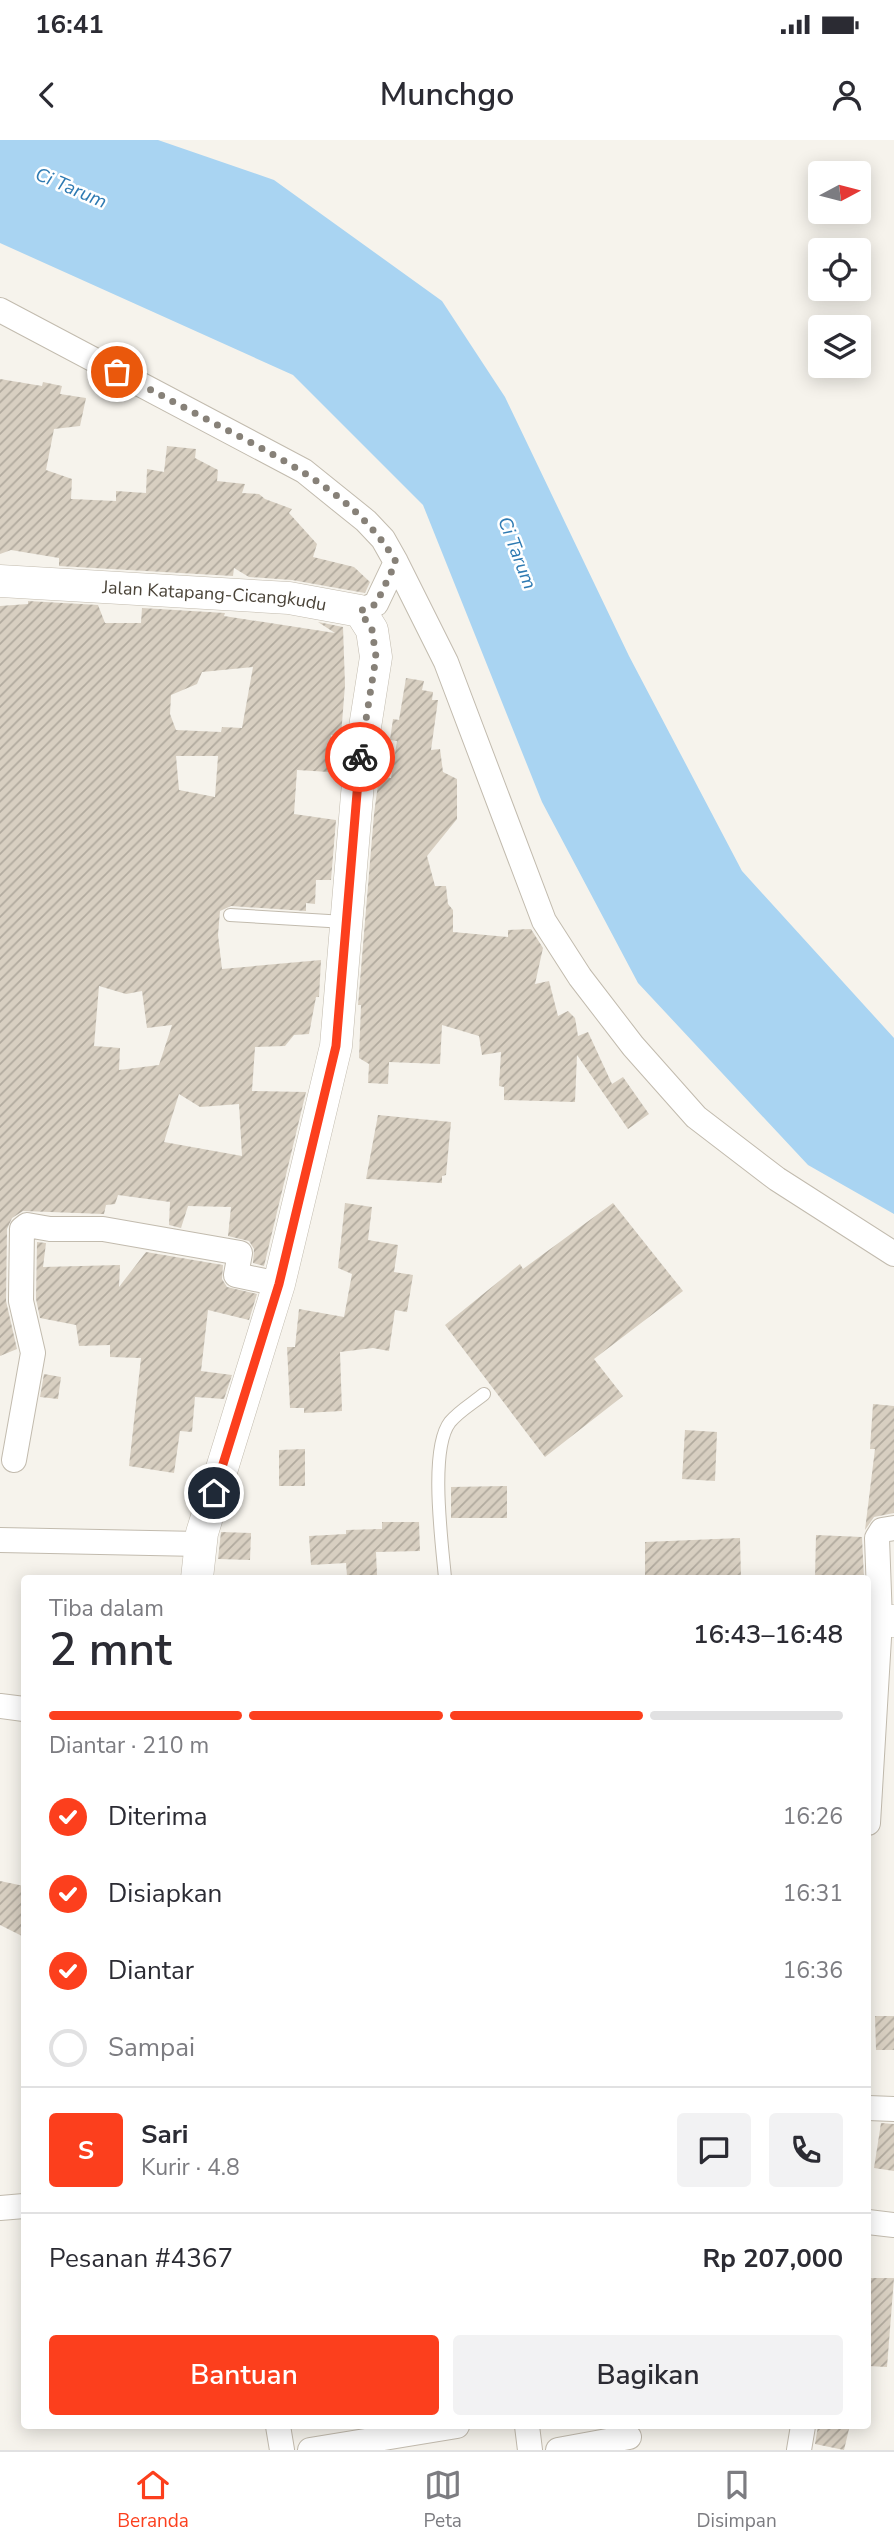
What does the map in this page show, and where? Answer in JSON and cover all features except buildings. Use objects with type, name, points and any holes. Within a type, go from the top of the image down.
[{"type":"street","points":[[0,310],[304,471],[366,521],[383,539],[446,662],[544,921],[580,976],[633,1046],[696,1117],[777,1179],[894,1254]]},
{"type":"street","points":[[197,1575],[200,1544],[279,1284],[336,1046],[360,759],[376,657],[372,630],[360,611],[376,604],[396,562]]},
{"type":"street","name":"Jalan Katapang-Cicangkudu","points":[[0,580],[289,598],[360,611]]},
{"type":"street","points":[[14,1460],[33,1353],[21,1301],[22,1229],[27,1225],[50,1229],[103,1228],[240,1253],[236,1275],[279,1284]]},
{"type":"street","points":[[871,1776],[881,1621],[877,1538],[882,1530],[894,1528]]},
{"type":"street","points":[[0,1540],[200,1544]]},
{"type":"street","points":[[0,1706],[21,1709]]},
{"type":"street","points":[[871,2108],[894,2109]]},
{"type":"street","points":[[0,2207],[21,2206]]},
{"type":"street","points":[[871,2222],[894,2225]]},
{"type":"street","points":[[278,2429],[282,2450]]},
{"type":"street","points":[[310,2450],[439,2429]]},
{"type":"street","points":[[527,2429],[530,2450]]},
{"type":"street","points":[[799,2450],[802,2429]]},
{"type":"street","points":[[558,2450],[629,2437]]},
{"type":"lane","points":[[230,915],[345,922]]},
{"type":"lane","points":[[445,1575],[439,1502],[441,1439],[451,1422],[484,1394]]},
{"type":"water","name":"Ci Tarum","points":[[0,140],[158,140],[274,180],[442,301],[505,397],[629,656],[742,871],[894,1038],[894,1214],[808,1165],[638,983],[542,802],[423,505],[293,375],[0,243]]},
{"type":"way so far","points":[[117,372],[304,471],[341,498],[383,539],[396,562],[376,604],[360,611],[372,630],[376,657],[360,757]]},
{"type":"route","points":[[214,1493],[279,1284],[336,1046],[360,757]]}]
